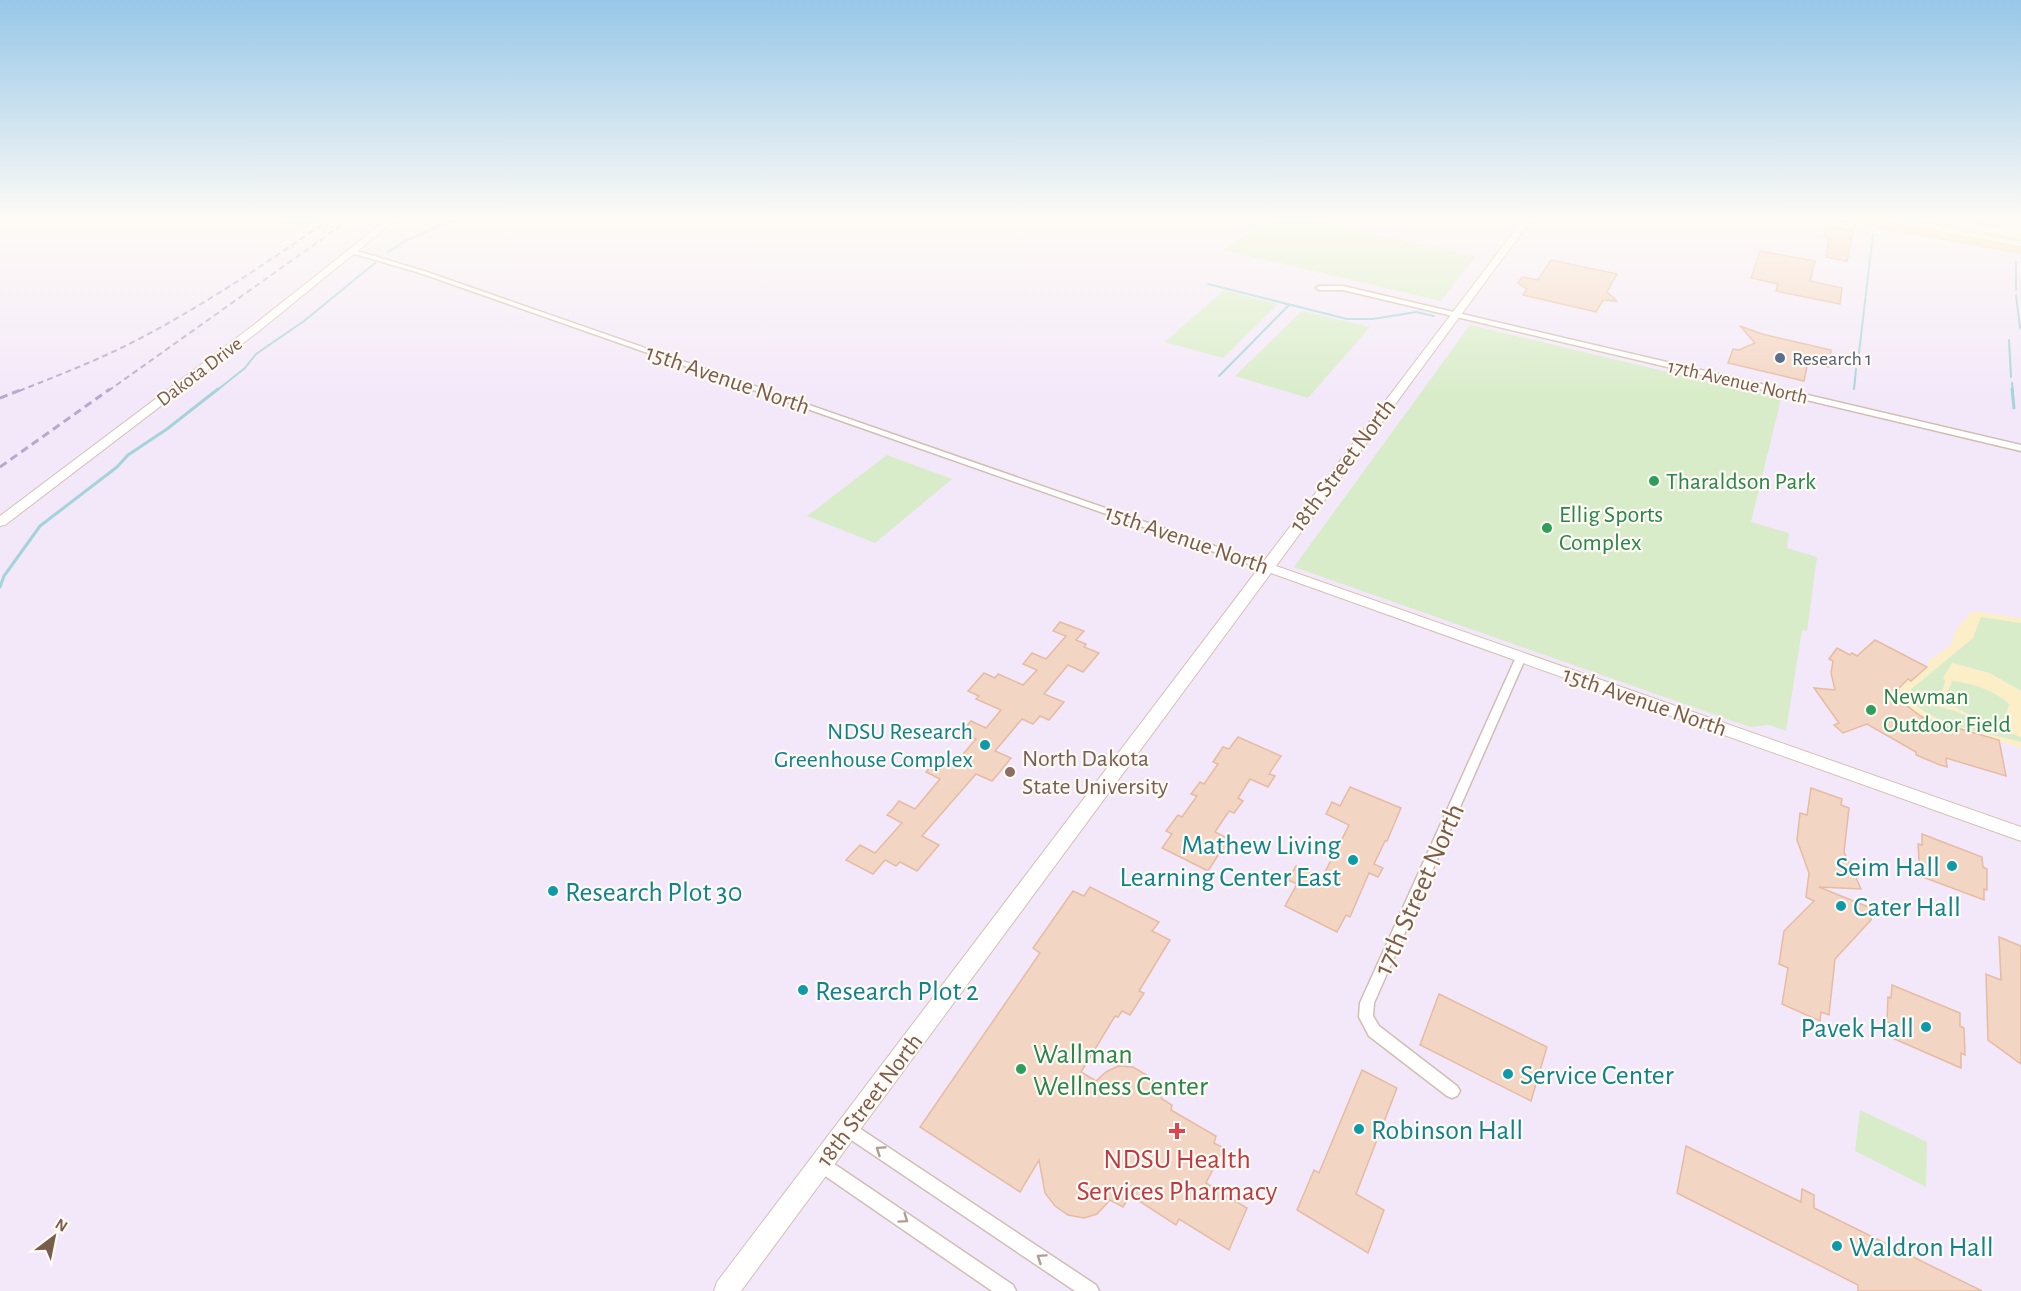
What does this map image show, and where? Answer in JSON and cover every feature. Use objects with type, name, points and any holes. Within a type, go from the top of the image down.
[{"type":"street","name":"Dakota Drive","points":[[0,522],[255,329],[318,277]]},
{"type":"street","name":"15th Avenue North","points":[[437,277],[2021,834]]},
{"type":"street","name":"18th Street North","points":[[726,1291],[1484,277]]},
{"type":"street","name":"17th Avenue North","points":[[1319,288],[1343,288],[2021,448]]},
{"type":"street","name":"17th Street North","points":[[1452,1090],[1374,1031],[1366,1017],[1367,1003],[1521,657]]},
{"type":"street","points":[[847,1128],[1090,1291]]},
{"type":"street","points":[[821,1163],[1007,1291]]},
{"type":"shaded area","name":"North Dakota State University","points":[[0,277],[2021,277],[2021,1291],[0,1291]]},
{"type":"green space","points":[[1339,277],[1459,277],[1441,301]]},
{"type":"green space","points":[[1224,290],[1278,304],[1223,358],[1165,342]]},
{"type":"green space","points":[[1302,311],[1370,327],[1308,398],[1235,376]]},
{"type":"green space","name":"Ellig Sports Complex","points":[[1470,325],[1781,399],[1751,522],[1789,533],[1787,548],[1817,557],[1807,631],[1802,630],[1786,731],[1769,725],[1750,727],[1294,567]]},
{"type":"green space","points":[[887,455],[952,479],[875,543],[807,516]]},
{"type":"green space","points":[[1980,616],[2021,623],[2021,691],[1989,673],[1952,663],[1940,697],[1947,710],[1952,709],[2021,737],[2021,742],[1955,725],[1922,710],[1912,701],[1910,690],[1973,638]]},
{"type":"green space","points":[[1952,681],[1983,688],[2004,699],[2009,704],[2005,722],[1981,719],[1951,703],[1945,698]]},
{"type":"green space","points":[[1860,1110],[1927,1142],[1926,1187],[1855,1151]]},
{"type":"sand","points":[[1972,611],[2021,618],[2021,623],[1981,617],[1973,638],[1910,690],[1910,697],[1918,707],[1930,715],[1960,727],[2021,742],[2021,748],[1924,718],[1910,708],[1899,693],[1899,688],[1908,679],[1911,680],[1929,664],[1927,662],[1951,645],[1956,630]]},
{"type":"sand","points":[[1952,663],[1989,673],[2021,691],[2021,737],[1931,704],[1934,697],[1940,696],[1946,681],[1943,678]],"holes":[[[1952,681],[1975,685],[2004,699],[2009,704],[2005,722],[1989,721],[1965,713],[1945,698]]]},
{"type":"building","points":[[1522,277],[1538,280],[1540,277],[1615,277],[1607,292],[1617,301],[1603,300],[1596,312],[1523,295],[1527,289],[1518,283]]},
{"type":"building","points":[[1811,277],[1810,281],[1842,288],[1840,304],[1776,291],[1778,284],[1751,278]]},
{"type":"building","name":"Research 1","points":[[1740,326],[1762,334],[1831,350],[1829,367],[1808,362],[1804,381],[1728,363],[1733,349],[1739,350],[1755,343]]},
{"type":"building","name":"NDSU Research Greenhouse Complex","points":[[1060,622],[1084,631],[1076,640],[1086,644],[1084,647],[1099,653],[1083,672],[1068,665],[1044,694],[1064,702],[1049,720],[1040,716],[1033,724],[1022,719],[995,751],[1011,758],[999,773],[992,781],[976,774],[922,836],[939,845],[917,871],[900,862],[896,866],[885,860],[873,874],[846,860],[860,845],[875,853],[902,823],[887,815],[899,801],[915,809],[940,779],[926,772],[937,759],[952,767],[976,739],[961,733],[971,721],[986,728],[1001,710],[976,699],[979,696],[968,691],[984,673],[995,678],[998,674],[1023,685],[1037,670],[1023,664],[1032,653],[1046,659],[1066,636],[1053,631]]},
{"type":"building","name":"Newman Outdoor Field","points":[[1875,640],[1927,667],[1911,681],[1908,679],[1899,688],[1899,693],[1906,705],[1922,717],[1957,731],[1957,728],[1999,740],[2006,776],[1946,758],[1947,767],[1940,765],[1916,755],[1916,752],[1867,724],[1843,733],[1834,725],[1839,723],[1814,688],[1835,690],[1831,673],[1833,661],[1829,659],[1837,648],[1857,656]]},
{"type":"building","points":[[1238,737],[1281,756],[1269,774],[1275,776],[1268,787],[1250,779],[1238,798],[1243,801],[1234,813],[1229,811],[1215,832],[1233,841],[1227,851],[1222,849],[1208,871],[1162,848],[1172,834],[1166,831],[1178,815],[1182,817],[1197,796],[1191,794],[1200,782],[1204,784],[1218,764],[1213,762],[1223,747],[1229,749]]},
{"type":"building","name":"Mathew Living Learning Center East","points":[[1350,787],[1401,808],[1374,864],[1383,868],[1378,877],[1369,873],[1350,917],[1346,915],[1337,932],[1285,906],[1297,884],[1288,880],[1296,866],[1322,878],[1333,856],[1324,853],[1329,844],[1338,847],[1349,825],[1326,814],[1332,802],[1340,806]]},
{"type":"building","name":"Cater Hall","points":[[1811,788],[1842,799],[1841,805],[1849,808],[1844,852],[1861,889],[1819,887],[1871,908],[1871,920],[1835,959],[1829,1015],[1821,1012],[1820,1021],[1782,1004],[1788,968],[1779,964],[1784,931],[1814,901],[1806,897],[1809,873],[1797,840],[1800,813],[1807,815]]},
{"type":"building","name":"Seim Hall","points":[[1922,834],[1982,857],[1983,867],[1987,869],[1987,890],[1984,889],[1984,900],[1920,876],[1918,844],[1922,845]]},
{"type":"building","name":"Wallman Wellness Center","points":[[1090,887],[1159,922],[1152,931],[1170,940],[1139,991],[1144,993],[1130,1015],[1122,1011],[1118,1017],[1115,1016],[1081,1072],[1096,1081],[1106,1072],[1118,1066],[1133,1067],[1150,1077],[1162,1099],[1172,1105],[1171,1110],[1216,1136],[1214,1143],[1224,1148],[1206,1183],[1247,1208],[1229,1250],[1179,1219],[1176,1225],[1130,1195],[1123,1207],[1110,1200],[1097,1214],[1084,1218],[1068,1215],[1055,1206],[1045,1193],[1039,1160],[1020,1192],[920,1127],[1040,953],[1033,948],[1073,891],[1084,896]]},
{"type":"building","points":[[1999,937],[2021,946],[2021,1064],[1988,1040],[1986,974],[2001,980]]},
{"type":"building","name":"Pavek Hall","points":[[1892,985],[1960,1013],[1960,1026],[1964,1028],[1965,1055],[1961,1053],[1961,1068],[1890,1037],[1890,1023],[1887,1022],[1888,997],[1891,998]]},
{"type":"building","name":"Service Center","points":[[1439,994],[1547,1047],[1531,1101],[1420,1045]]},
{"type":"building","name":"Robinson Hall","points":[[1362,1070],[1397,1088],[1356,1194],[1384,1210],[1368,1253],[1297,1210],[1314,1170],[1319,1173]]},
{"type":"building","name":"Waldron Hall","points":[[1686,1146],[1801,1202],[1802,1189],[1814,1195],[1814,1208],[1982,1291],[1858,1291],[1858,1285],[1677,1193]]},
{"type":"waterway","points":[[216,391],[245,368],[256,354],[304,321],[358,277]]},
{"type":"waterway","points":[[1858,361],[1868,277]]},
{"type":"waterway","points":[[2016,277],[2016,290]]},
{"type":"waterway","points":[[1208,284],[1347,319],[1373,319],[1416,312],[1434,316]]},
{"type":"waterway","points":[[2016,295],[2020,328]]},
{"type":"waterway","points":[[1219,376],[1289,305]]},
{"type":"waterway","points":[[2009,340],[2011,377]]},
{"type":"waterway","points":[[1854,389],[1856,369]]},
{"type":"waterway","points":[[2012,383],[2013,391]]},
{"type":"waterway","points":[[0,587],[4,576],[40,526],[117,467],[128,455],[167,429],[218,389]]},
{"type":"waterway","points":[[2012,389],[2014,408]]},
{"type":"railway","points":[[19,391],[109,354],[149,334],[243,277]]},
{"type":"railway","points":[[108,391],[268,277]]},
{"type":"railway","points":[[0,398],[23,389]]},
{"type":"railway","points":[[0,467],[110,389]]},
{"type":"place","name":"Research 1","points":[[1780,358]]},
{"type":"place","name":"Tharaldson Park","points":[[1654,481]]},
{"type":"place","name":"Ellig Sports Complex","points":[[1547,528]]},
{"type":"place","name":"Newman Outdoor Field","points":[[1871,710]]},
{"type":"place","name":"NDSU Research Greenhouse Complex","points":[[985,745]]},
{"type":"place","name":"North Dakota State University","points":[[1010,772]]},
{"type":"place","name":"Mathew Living Learning Center East","points":[[1353,860]]},
{"type":"place","name":"Seim Hall","points":[[1952,866]]},
{"type":"place","name":"Research Plot 30","points":[[553,891]]},
{"type":"place","name":"Cater Hall","points":[[1841,906]]},
{"type":"place","name":"Research Plot 2","points":[[803,990]]},
{"type":"place","name":"Pavek Hall","points":[[1926,1027]]},
{"type":"place","name":"Wallman Wellness Center","points":[[1021,1069]]},
{"type":"place","name":"Service Center","points":[[1508,1074]]},
{"type":"place","name":"Robinson Hall","points":[[1359,1129]]},
{"type":"place","name":"NDSU Health Services Pharmacy","points":[[1177,1131]]},
{"type":"place","name":"Waldron Hall","points":[[1837,1246]]}]
